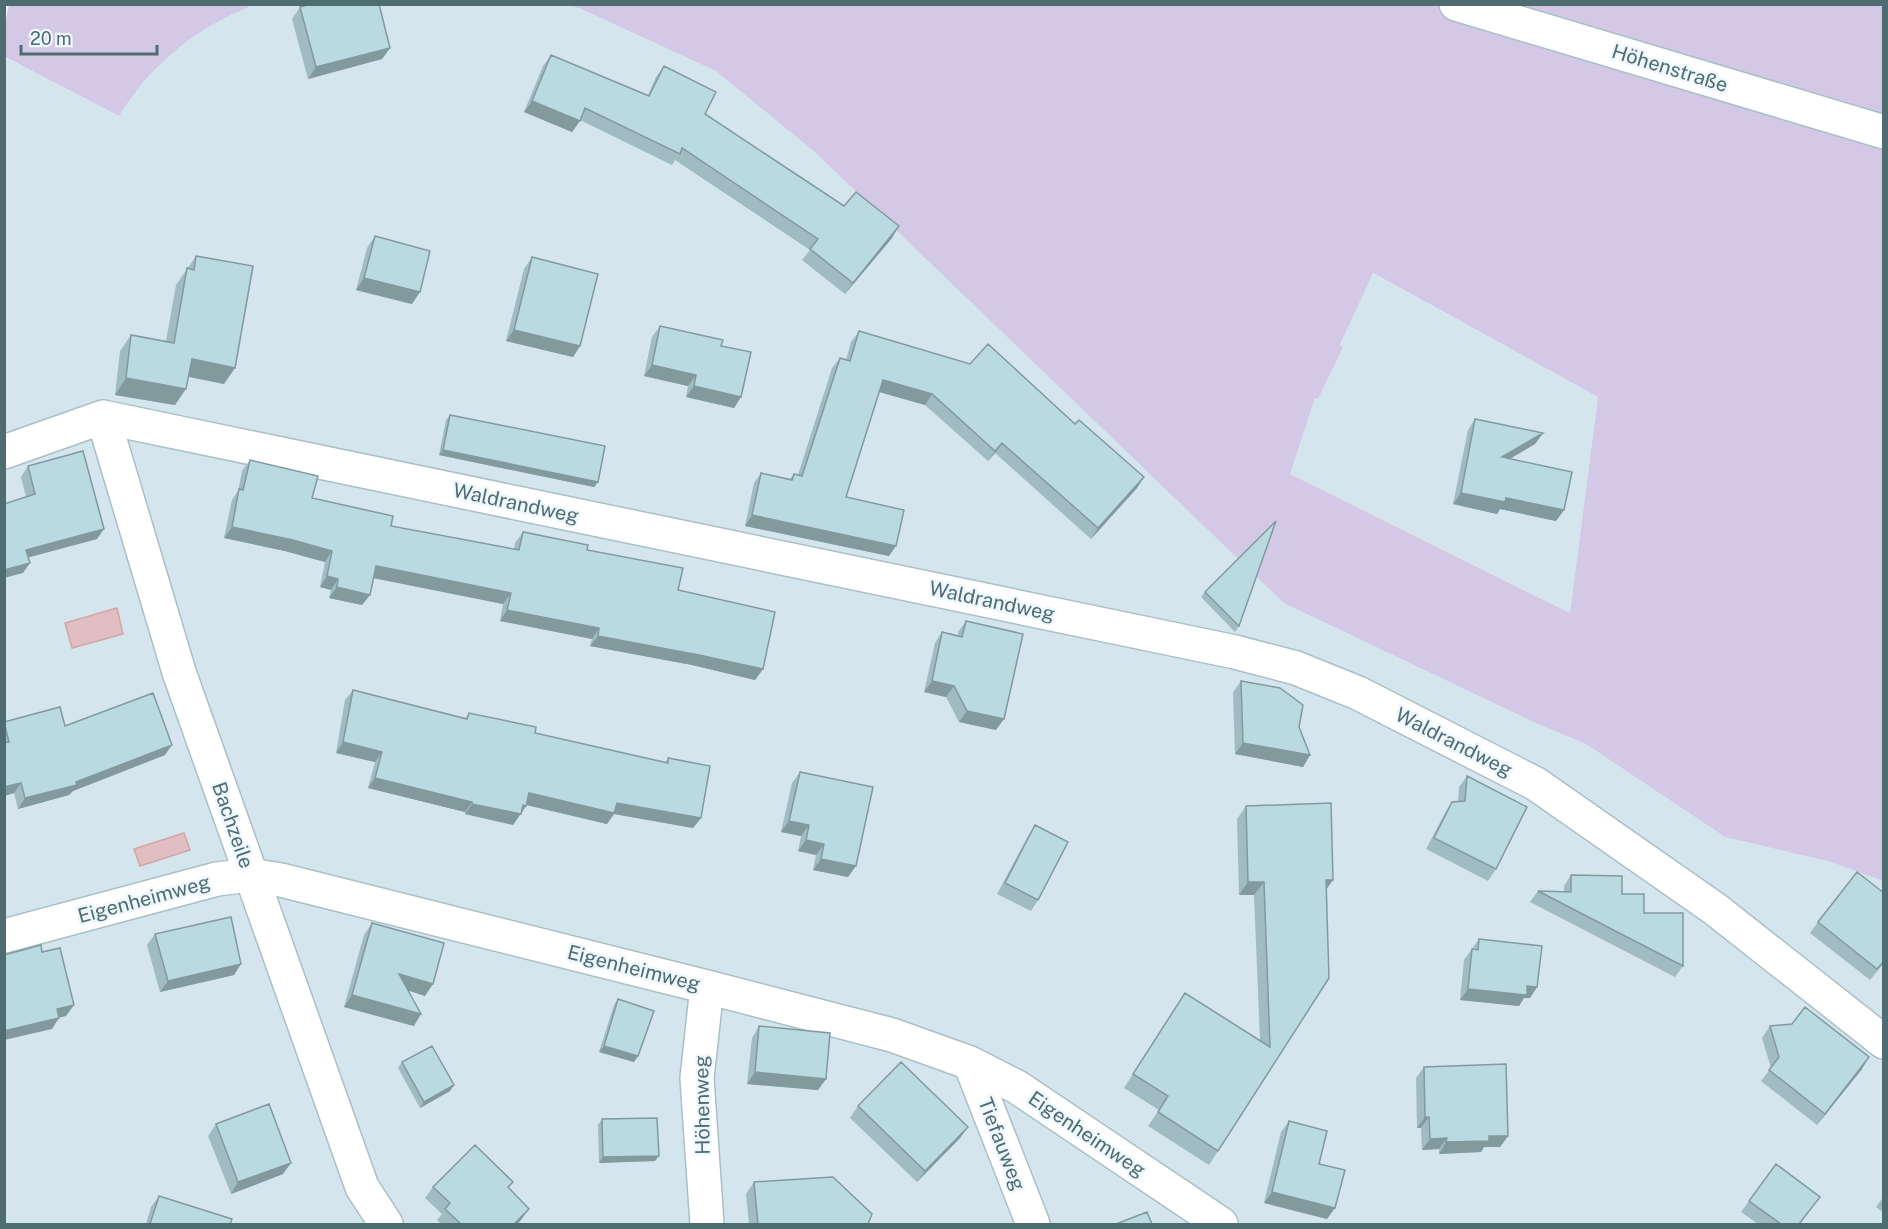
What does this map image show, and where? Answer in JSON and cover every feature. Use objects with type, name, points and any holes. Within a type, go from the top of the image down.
[{"type":"street","name":"Höhenstraße","points":[[1456,4],[1884,132]]},
{"type":"street","points":[[4,452],[103,417]]},
{"type":"street","name":"Waldrandweg","points":[[103,417],[1235,652],[1296,668],[1380,703],[1536,784],[1715,909],[1884,1042]]},
{"type":"street","name":"Bachzeile","points":[[103,417],[179,672],[250,875],[362,1187],[386,1224]]},
{"type":"street","name":"Eigenheimweg","points":[[4,936],[218,879],[250,875],[281,880],[892,1035],[970,1064],[1017,1087],[1221,1224]]},
{"type":"street","name":"Höhenweg","points":[[707,987],[697,1078],[707,1224]]},
{"type":"street","name":"Tiefauweg","points":[[970,1064],[1034,1224]]},
{"type":"shaded area","points":[[9,4],[253,5],[232,14],[194,36],[177,49],[146,80],[119,116],[5,57],[5,25]]},
{"type":"shaded area","points":[[568,4],[716,71],[817,154],[1538,724],[1586,744],[1725,837],[1831,862],[1883,881],[1883,1224],[5,1224],[4,57],[119,116],[134,93],[171,52],[224,16],[253,5]]},
{"type":"shaded area","points":[[568,5],[1883,5],[1883,881],[1831,862],[1725,837],[1586,744],[1538,724],[1284,603],[817,154],[716,71]],"holes":[[[1373,273],[1598,397],[1570,613],[1290,474],[1315,398],[1318,399],[1343,347],[1340,345]]]},
{"type":"shaded area","points":[[1372,273],[1598,397],[1570,613],[1290,474],[1315,398],[1317,399],[1343,347],[1340,346]]},
{"type":"shaded area","points":[[117,608],[123,634],[72,648],[65,623]]},
{"type":"shaded area","points":[[184,833],[190,850],[140,866],[134,849]]},
{"type":"building","points":[[311,4],[379,4],[390,48],[316,67],[300,7]]},
{"type":"building","points":[[551,55],[649,96],[664,66],[716,92],[705,114],[844,206],[856,192],[899,226],[853,283],[810,249],[818,239],[682,148],[680,154],[585,108],[580,121],[532,101]]},
{"type":"building","points":[[375,236],[430,251],[420,292],[364,278]]},
{"type":"building","points":[[196,256],[253,266],[235,368],[192,359],[186,389],[126,378],[131,335],[174,343],[187,268],[194,270]]},
{"type":"building","points":[[532,257],[598,274],[580,346],[514,330]]},
{"type":"building","points":[[660,326],[723,340],[721,346],[751,352],[741,397],[694,386],[696,375],[652,365]]},
{"type":"building","points":[[859,331],[970,364],[988,344],[1075,424],[1079,420],[1144,477],[1098,528],[1002,443],[995,451],[932,394],[883,380],[846,497],[904,510],[896,546],[752,515],[761,473],[792,480],[794,474],[802,476],[840,358],[850,361]]},
{"type":"building","points":[[450,415],[605,446],[598,482],[443,450]]},
{"type":"building","points":[[1475,419],[1543,433],[1502,457],[1572,472],[1564,510],[1506,498],[1505,502],[1461,493]]},
{"type":"building","points":[[83,451],[104,529],[26,550],[30,563],[4,570],[4,504],[35,494],[28,466]]},
{"type":"building","points":[[250,460],[318,476],[312,498],[393,516],[391,526],[519,550],[523,532],[588,545],[587,550],[683,568],[678,590],[775,612],[763,669],[598,636],[599,628],[507,610],[511,593],[376,566],[370,595],[337,587],[338,579],[327,576],[332,551],[232,527],[239,489],[243,490]]},
{"type":"building","points":[[1276,521],[1239,626],[1205,592]]},
{"type":"building","points":[[966,621],[1023,634],[1004,719],[967,711],[954,686],[932,681],[942,632],[962,637]]},
{"type":"building","points":[[1241,681],[1280,688],[1303,705],[1299,727],[1310,755],[1243,743]]},
{"type":"building","points":[[353,690],[467,719],[469,713],[536,727],[535,733],[668,763],[668,758],[710,766],[701,818],[617,803],[614,813],[529,793],[526,806],[523,805],[521,814],[472,804],[472,802],[375,778],[382,752],[343,742]]},
{"type":"building","points":[[153,693],[172,745],[76,782],[77,785],[25,798],[21,783],[4,787],[4,743],[9,742],[4,722],[60,707],[65,726]]},
{"type":"building","points":[[800,772],[873,787],[856,866],[821,859],[824,844],[806,840],[809,825],[789,821]]},
{"type":"building","points":[[1467,776],[1527,807],[1496,869],[1434,838],[1452,802],[1465,801]]},
{"type":"building","points":[[1331,803],[1333,880],[1326,880],[1329,978],[1218,1151],[1158,1112],[1168,1096],[1133,1074],[1185,993],[1270,1047],[1264,882],[1248,882],[1246,806]]},
{"type":"building","points":[[1035,825],[1068,842],[1038,900],[1005,883]]},
{"type":"building","points":[[1857,872],[1884,893],[1884,961],[1877,969],[1818,922]]},
{"type":"building","points":[[1571,875],[1622,876],[1622,894],[1644,894],[1644,913],[1683,913],[1683,966],[1538,891],[1571,892]]},
{"type":"building","points":[[231,917],[241,964],[168,981],[155,934]]},
{"type":"building","points":[[372,923],[444,943],[433,984],[399,974],[421,1014],[352,995]]},
{"type":"building","points":[[1479,939],[1542,946],[1537,987],[1527,986],[1527,995],[1468,989],[1472,949],[1478,950]]},
{"type":"building","points":[[41,945],[42,952],[60,948],[74,1005],[57,1009],[59,1018],[4,1031],[4,955]]},
{"type":"building","points":[[618,999],[654,1011],[638,1056],[604,1046]]},
{"type":"building","points":[[1805,1007],[1869,1057],[1825,1114],[1769,1070],[1779,1057],[1770,1026],[1792,1024]]},
{"type":"building","points":[[759,1026],[830,1033],[826,1079],[755,1072]]},
{"type":"building","points":[[432,1046],[454,1085],[424,1102],[402,1062]]},
{"type":"building","points":[[901,1062],[968,1127],[925,1171],[858,1106]]},
{"type":"building","points":[[1506,1064],[1508,1136],[1489,1136],[1489,1141],[1446,1142],[1447,1138],[1430,1139],[1429,1117],[1425,1117],[1424,1067]]},
{"type":"building","points":[[269,1104],[291,1163],[238,1182],[216,1124]]},
{"type":"building","points":[[657,1118],[659,1156],[603,1157],[602,1119]]},
{"type":"building","points":[[1289,1121],[1327,1131],[1319,1164],[1345,1170],[1335,1208],[1272,1192]]},
{"type":"building","points":[[475,1145],[513,1182],[508,1187],[529,1209],[514,1224],[461,1224],[445,1209],[450,1203],[433,1187]]},
{"type":"building","points":[[1776,1164],[1820,1197],[1799,1224],[1781,1224],[1749,1201]]},
{"type":"building","points":[[833,1177],[872,1214],[868,1224],[758,1224],[754,1182]]},
{"type":"building","points":[[159,1196],[232,1219],[230,1224],[150,1224]]},
{"type":"building","points":[[1147,1212],[1152,1224],[1116,1224]]}]
